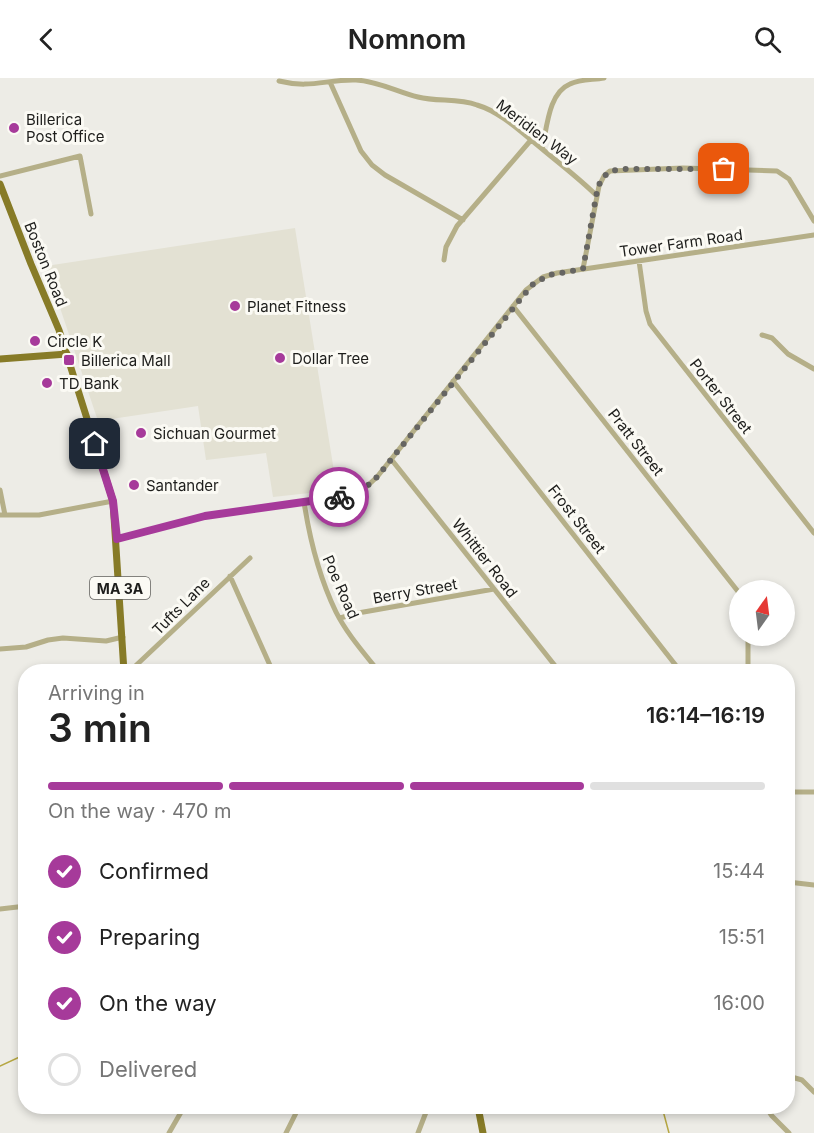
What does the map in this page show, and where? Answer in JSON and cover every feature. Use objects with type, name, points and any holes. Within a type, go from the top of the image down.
[{"type":"main road","name":"Boston Road","points":[[0,184],[67,354],[113,501],[124,664]]},
{"type":"main road","points":[[0,359],[67,354]]},
{"type":"main road","points":[[479,1114],[483,1133]]},
{"type":"street","points":[[542,149],[554,101],[560,91],[570,84],[604,78]]},
{"type":"street","name":"Meridien Way","points":[[279,81],[294,85],[366,81],[422,98],[474,103],[495,113],[531,140],[597,196]]},
{"type":"street","points":[[330,82],[351,132],[372,165],[385,175],[463,220]]},
{"type":"street","points":[[444,260],[444,251],[449,240],[463,220],[531,140]]},
{"type":"street","points":[[0,176],[80,156],[91,214]]},
{"type":"street","points":[[583,269],[601,179],[614,170],[764,170],[782,173],[789,179],[814,221]]},
{"type":"street","name":"Tower Farm Road","points":[[117,539],[205,516],[357,492],[370,484],[526,290],[543,277],[583,269],[814,236]]},
{"type":"street","name":"Porter Street","points":[[639,261],[646,310],[655,333],[814,533]]},
{"type":"street","name":"Pratt Street","points":[[513,306],[729,580]]},
{"type":"street","points":[[762,335],[771,338],[788,354],[814,369]]},
{"type":"street","name":"Frost Street","points":[[453,381],[675,664]]},
{"type":"street","name":"Whittier Road","points":[[391,459],[552,664]]},
{"type":"street","points":[[0,490],[3,515],[39,515],[113,501]]},
{"type":"street","name":"Poe Road","points":[[304,502],[313,552],[340,618],[350,636],[373,664]]},
{"type":"street","name":"Tufts Lane","points":[[137,664],[250,558]]},
{"type":"street","points":[[230,576],[269,664]]},
{"type":"street","name":"Berry Street","points":[[340,618],[494,589]]},
{"type":"street","points":[[0,649],[26,647],[48,640],[106,641],[123,637]]},
{"type":"street","points":[[748,646],[748,664]]},
{"type":"street","points":[[795,792],[814,792]]},
{"type":"street","points":[[795,883],[814,885]]},
{"type":"street","points":[[0,909],[18,907]]},
{"type":"street","points":[[795,1077],[799,1078],[814,1092]]},
{"type":"street","points":[[169,1133],[180,1114]]},
{"type":"street","points":[[286,1133],[296,1114]]},
{"type":"street","points":[[418,1133],[425,1114]]},
{"type":"street","points":[[771,1114],[789,1133]]},
{"type":"shaded area","name":"Billerica Mall","points":[[295,228],[337,490],[273,497],[266,453],[206,460],[198,406],[98,421],[46,266]]},
{"type":"waterway","points":[[0,1066],[18,1058]]},
{"type":"waterway","points":[[664,1114],[669,1133]]},
{"type":"way so far","points":[[339,497],[364,489],[377,477],[526,290],[543,277],[583,269],[598,186],[607,173],[619,169],[724,169]]},
{"type":"place","name":"Billerica Post Office","points":[[14,128]]},
{"type":"place","name":"Planet Fitness","points":[[235,306]]},
{"type":"place","name":"Circle K","points":[[35,341]]},
{"type":"place","name":"Dollar Tree","points":[[280,358]]},
{"type":"place","name":"Billerica Mall","points":[[69,360]]},
{"type":"place","name":"TD Bank","points":[[47,383]]},
{"type":"place","name":"Sichuan Gourmet","points":[[141,433]]},
{"type":"place","name":"Santander","points":[[134,485]]},
{"type":"route","points":[[95,444],[113,501],[117,539],[205,516],[339,497]]}]
